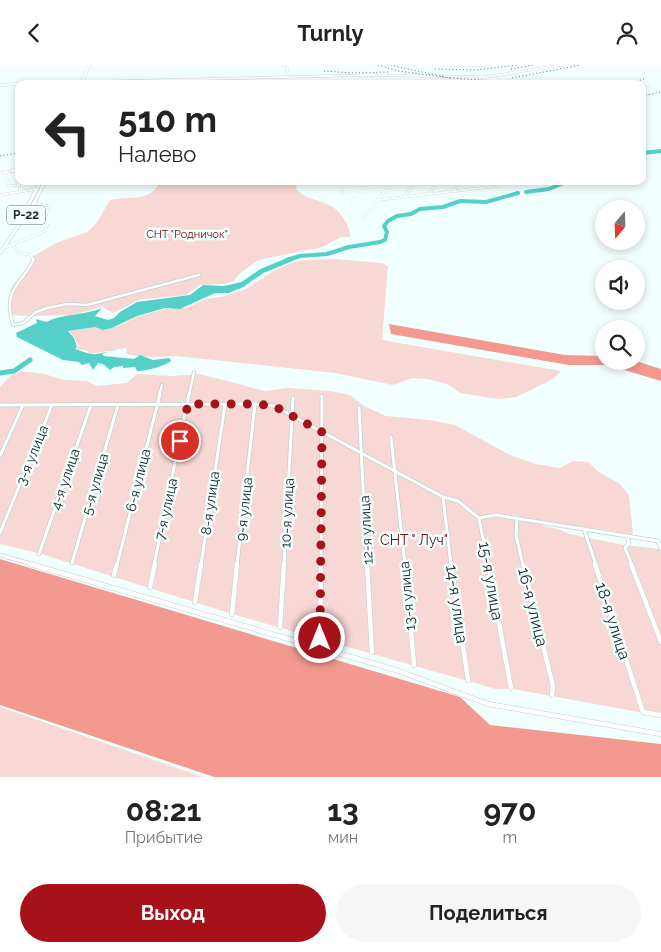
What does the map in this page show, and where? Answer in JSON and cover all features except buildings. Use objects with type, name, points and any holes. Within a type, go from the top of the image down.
[{"type":"highway","points":[[81,80],[88,65]]},
{"type":"highway","name":"Р-22","points":[[2,249],[39,185]]},
{"type":"highway","name":"Р-22","points":[[2,249],[34,203],[43,185]]},
{"type":"main road","points":[[0,85],[15,84]]},
{"type":"street","points":[[283,65],[288,69],[285,77]]},
{"type":"street","points":[[444,65],[487,65]]},
{"type":"street","points":[[182,80],[377,75],[486,77],[562,65]]},
{"type":"street","points":[[0,173],[12,171]]},
{"type":"street","points":[[5,172],[9,186],[19,185],[20,192]]},
{"type":"street","points":[[343,193],[342,189],[346,185]]},
{"type":"street","points":[[351,203],[367,185]]},
{"type":"street","points":[[364,217],[389,185]]},
{"type":"street","points":[[404,197],[413,185]]},
{"type":"street","points":[[429,194],[435,185]]},
{"type":"street","points":[[454,191],[458,185]]},
{"type":"street","points":[[378,200],[498,185]]},
{"type":"street","points":[[0,195],[35,191]]},
{"type":"street","points":[[2,249],[45,231],[48,223],[44,221],[49,206],[34,203]]},
{"type":"street","points":[[13,245],[18,253],[31,255],[34,259],[14,286],[10,299],[13,325],[18,326],[23,325],[37,311],[67,304],[87,305],[199,275]]},
{"type":"street","name":"7-я улица","points":[[150,587],[194,372]]},
{"type":"street","name":"6-я улица","points":[[114,575],[162,385]]},
{"type":"street","points":[[320,638],[322,396]]},
{"type":"street","name":"10-я улица","points":[[280,627],[293,398]]},
{"type":"street","points":[[0,405],[256,404],[274,406],[443,497],[458,501],[479,518],[496,515],[627,535],[658,541],[661,549]]},
{"type":"street","name":"9-я улица","points":[[232,614],[256,404]]},
{"type":"street","points":[[0,456],[23,405]]},
{"type":"street","name":"3-я улица","points":[[0,533],[52,405]]},
{"type":"street","name":"4-я улица","points":[[39,554],[91,405]]},
{"type":"street","name":"5-я улица","points":[[72,563],[118,405]]},
{"type":"street","name":"8-я улица","points":[[195,602],[225,405]]},
{"type":"street","name":"12-я улица","points":[[359,408],[363,454],[372,652]]},
{"type":"street","name":"13-я улица","points":[[391,437],[414,665]]},
{"type":"street","name":"14-я улица","points":[[443,497],[444,517],[468,680]]},
{"type":"street","name":"15-я улица","points":[[479,518],[512,688]]},
{"type":"street","name":"16-я улица","points":[[517,518],[516,535],[553,686],[552,695]]},
{"type":"street","name":"18-я улица","points":[[584,529],[643,712],[661,715]]},
{"type":"street","points":[[627,535],[629,543],[625,548],[661,642]]},
{"type":"street","points":[[0,555],[396,670],[488,704],[661,734]]},
{"type":"green space","name":"СНТ \"Родничок\"","points":[[157,185],[296,185],[296,189],[301,194],[327,204],[339,212],[348,226],[350,237],[341,237],[322,247],[258,260],[238,275],[233,282],[200,285],[186,295],[139,300],[113,313],[102,307],[73,315],[22,316],[9,314],[9,296],[12,286],[28,268],[32,257],[56,243],[87,232],[96,224],[110,200],[139,197],[152,192]]},
{"type":"green space","points":[[334,259],[382,263],[388,266],[382,340],[561,371],[553,379],[516,397],[498,399],[460,393],[447,384],[427,379],[412,378],[393,385],[335,373],[176,356],[138,356],[126,354],[127,349],[125,348],[90,354],[88,351],[76,349],[78,347],[75,338],[69,331],[95,327],[104,330],[119,326],[136,317],[165,309],[186,308],[206,299],[226,296],[246,289],[277,269],[291,263],[305,260]]},
{"type":"green space","name":"СНТ \" Луч\"","points":[[22,371],[44,374],[64,380],[87,381],[96,386],[127,383],[137,374],[173,376],[200,374],[265,391],[288,388],[331,391],[350,395],[364,406],[386,416],[430,420],[455,425],[510,455],[536,464],[560,468],[573,461],[588,462],[600,473],[619,483],[629,495],[633,533],[631,535],[601,529],[543,523],[543,526],[558,529],[569,534],[624,545],[661,549],[661,716],[513,689],[496,689],[232,614],[38,553],[0,544],[0,387],[11,375]]},
{"type":"green space","points":[[0,707],[203,777],[0,777]]},
{"type":"shaded area","points":[[389,324],[565,355],[595,356],[595,365],[569,365],[391,334]]},
{"type":"shaded area","points":[[645,364],[661,369],[661,381],[625,370],[645,370]]},
{"type":"shaded area","points":[[0,559],[460,697],[490,725],[661,744],[661,777],[214,777],[0,705]]},
{"type":"water","points":[[246,281],[245,286],[229,293],[215,293],[180,309],[165,308],[137,316],[112,328],[103,330],[95,327],[68,331],[74,338],[77,347],[75,349],[94,354],[108,352],[102,354],[104,356],[134,359],[140,355],[153,360],[170,358],[171,361],[155,368],[137,371],[135,367],[123,368],[123,366],[114,367],[110,370],[103,364],[98,363],[93,370],[89,363],[82,365],[79,362],[63,360],[17,337],[16,333],[37,323],[36,319],[46,322],[59,317],[95,311],[102,308],[95,316],[108,320],[137,302],[190,295],[203,285],[224,286]]},
{"type":"waterway","points":[[646,153],[661,151],[653,152]]},
{"type":"waterway","points":[[526,192],[549,189],[558,185]]},
{"type":"waterway","points":[[287,260],[300,256],[327,254],[349,247],[380,242],[385,240],[387,232],[384,226],[388,221],[397,216],[411,214],[420,209],[443,207],[460,201],[486,202],[518,193]]},
{"type":"waterway","points":[[240,286],[262,271],[291,259]]},
{"type":"waterway","points":[[0,373],[14,371],[30,360]]},
{"type":"railway","points":[[378,65],[398,71],[450,78]]},
{"type":"railway","points":[[390,65],[450,78]]},
{"type":"railway","points":[[435,69],[476,70],[518,65]]},
{"type":"railway","points":[[511,69],[534,65]]},
{"type":"railway","points":[[512,78],[581,65]]},
{"type":"railway","points":[[324,71],[353,73],[389,72]]},
{"type":"railway","points":[[450,78],[480,80]]},
{"type":"railway","points":[[641,80],[646,78]]},
{"type":"railway","points":[[646,95],[661,92]]},
{"type":"railway","points":[[0,156],[15,154]]},
{"type":"route","points":[[180,441],[188,404],[256,404],[274,406],[322,432],[320,638]]}]
